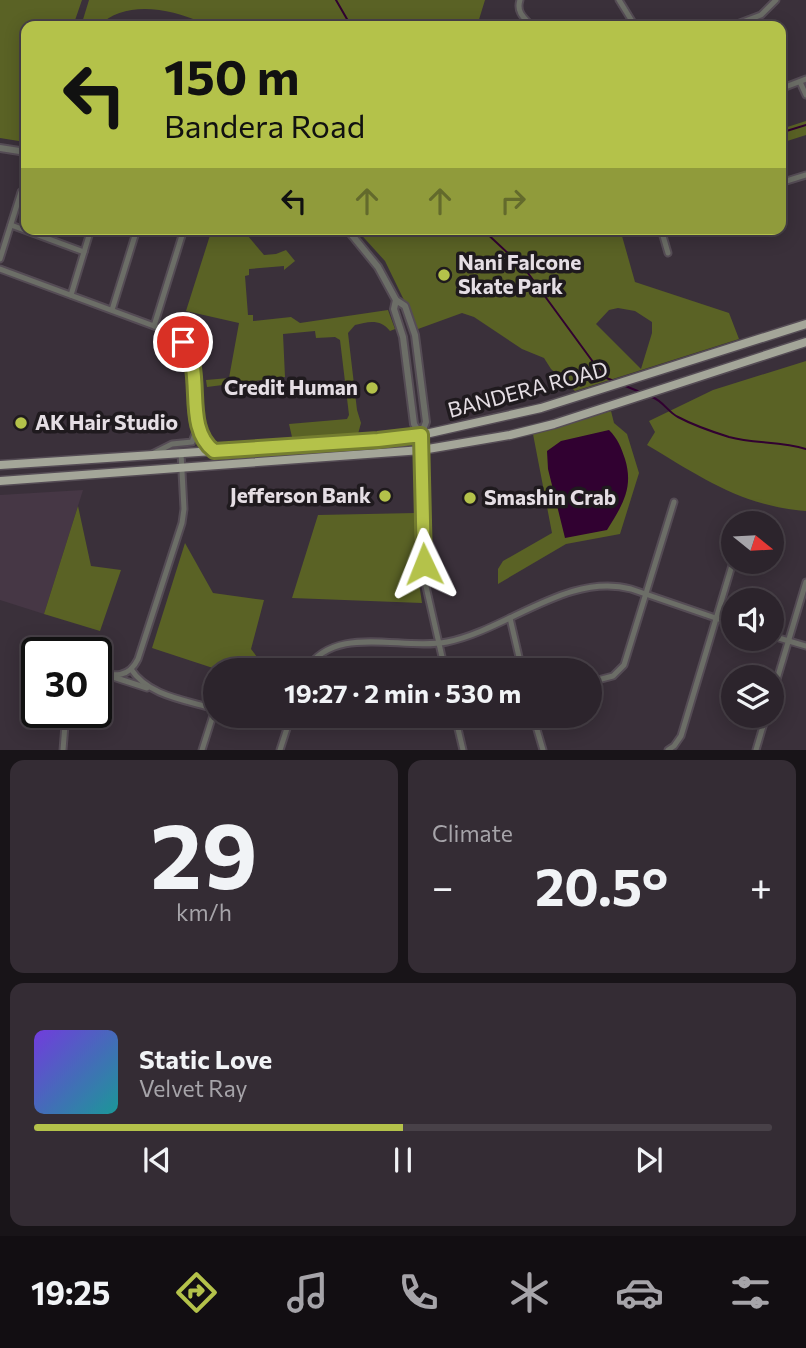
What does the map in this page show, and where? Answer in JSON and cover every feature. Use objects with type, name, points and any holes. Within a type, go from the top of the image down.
[{"type":"main road","name":"BANDERA ROAD","points":[[0,465],[421,435],[494,420],[604,389],[806,324]]},
{"type":"main road","name":"BANDERA ROAD","points":[[0,481],[422,450],[510,435],[554,424],[806,341]]},
{"type":"main road","points":[[693,361],[698,377]]},
{"type":"street","points":[[520,0],[518,7],[527,21]]},
{"type":"street","points":[[619,0],[632,21]]},
{"type":"street","points":[[745,21],[761,15],[776,0]]},
{"type":"street","points":[[786,87],[803,81],[806,95]]},
{"type":"street","points":[[0,148],[21,151]]},
{"type":"street","points":[[786,181],[806,175]]},
{"type":"street","points":[[0,259],[21,192]]},
{"type":"street","points":[[11,225],[21,229]]},
{"type":"street","points":[[37,235],[84,253]]},
{"type":"street","points":[[71,295],[90,235]]},
{"type":"street","points":[[112,310],[135,235]]},
{"type":"street","points":[[154,326],[182,235]]},
{"type":"street","points":[[352,235],[378,267],[396,300],[405,306],[415,335],[426,422],[421,435],[425,582],[442,658]]},
{"type":"street","points":[[663,235],[668,253]]},
{"type":"street","points":[[0,269],[178,337],[191,354],[203,440],[214,451]]},
{"type":"street","points":[[396,300],[394,309],[403,337],[414,424],[421,435]]},
{"type":"street","points":[[191,354],[200,349]]},
{"type":"street","points":[[150,455],[172,444],[192,442],[199,423]]},
{"type":"street","points":[[112,676],[131,669],[141,652],[181,526],[184,509],[181,453]]},
{"type":"street","points":[[602,679],[613,676],[624,665],[674,502]]},
{"type":"street","points":[[668,750],[681,736],[729,574]]},
{"type":"street","points":[[781,665],[806,582]]},
{"type":"street","points":[[317,658],[322,652],[342,644],[439,643],[479,633],[587,587],[621,586],[721,620]]},
{"type":"street","points":[[510,618],[519,658]]},
{"type":"street","points":[[784,640],[806,646]]},
{"type":"street","points":[[131,669],[139,681],[150,689]]},
{"type":"street","points":[[112,676],[203,705]]},
{"type":"street","points":[[64,750],[65,728]]},
{"type":"street","points":[[202,750],[209,728]]},
{"type":"street","points":[[280,750],[287,728]]},
{"type":"street","points":[[458,728],[463,750]]},
{"type":"street","points":[[537,728],[543,750]]},
{"type":"street","points":[[756,750],[762,728]]},
{"type":"shaded area","points":[[609,430],[621,447],[627,469],[627,488],[622,505],[607,530],[565,538],[548,469],[547,451],[561,441]]},
{"type":"shaded area","points":[[83,490],[44,614],[0,600],[0,495]]},
{"type":"green space","points":[[0,0],[82,0],[75,21],[21,21],[21,141],[0,138]]},
{"type":"green space","points":[[89,0],[485,0],[479,21],[198,21],[175,13],[147,9],[121,12],[105,21],[83,21]]},
{"type":"green space","points":[[806,121],[806,135],[786,141],[786,127]]},
{"type":"green space","points":[[210,235],[247,235],[264,255],[286,250],[295,261],[284,270],[284,266],[249,269],[249,275],[245,276],[248,315],[253,315],[253,321],[291,317],[300,323],[388,310],[395,329],[390,331],[383,324],[370,322],[355,325],[348,333],[357,410],[361,423],[358,434],[292,437],[289,424],[347,419],[349,415],[340,340],[335,337],[316,338],[315,331],[283,334],[285,377],[207,387],[206,380],[229,378],[239,323],[186,311]]},
{"type":"green space","points":[[361,235],[625,235],[622,236],[635,282],[729,313],[739,339],[575,391],[551,369],[544,358],[522,349],[474,317],[462,313],[418,329],[385,261]],"holes":[[[618,308],[635,311],[652,322],[652,333],[641,369],[596,324],[609,310]]]},
{"type":"green space","points":[[806,361],[806,511],[761,503],[741,496],[704,479],[647,445],[655,432],[649,421],[713,390]]},
{"type":"green space","points":[[611,411],[614,423],[627,434],[639,473],[620,534],[566,544],[498,584],[498,569],[503,561],[552,533],[533,434]]},
{"type":"green space","points":[[78,506],[91,566],[121,570],[100,631],[44,614]]},
{"type":"green space","points":[[416,513],[414,550],[422,603],[292,598],[318,515]]},
{"type":"green space","points":[[185,543],[213,593],[264,600],[251,649],[258,658],[203,658],[203,665],[152,648]]},
{"type":"waterway","points":[[336,0],[348,21]]},
{"type":"waterway","points":[[786,131],[806,125]]},
{"type":"waterway","points":[[488,235],[525,269],[604,377],[614,381]]},
{"type":"waterway","points":[[623,385],[640,392]]},
{"type":"waterway","points":[[652,397],[678,417],[716,433],[806,449]]},
{"type":"place","name":"Nani Falcone Skate Park","points":[[444,275]]},
{"type":"place","name":"Credit Human","points":[[372,388]]},
{"type":"place","name":"AK Hair Studio","points":[[21,423]]},
{"type":"place","name":"Jefferson Bank","points":[[385,496]]},
{"type":"place","name":"Smashin Crab","points":[[470,498]]},
{"type":"route","points":[[183,342],[191,354],[203,440],[214,451],[421,435],[424,564]]}]
